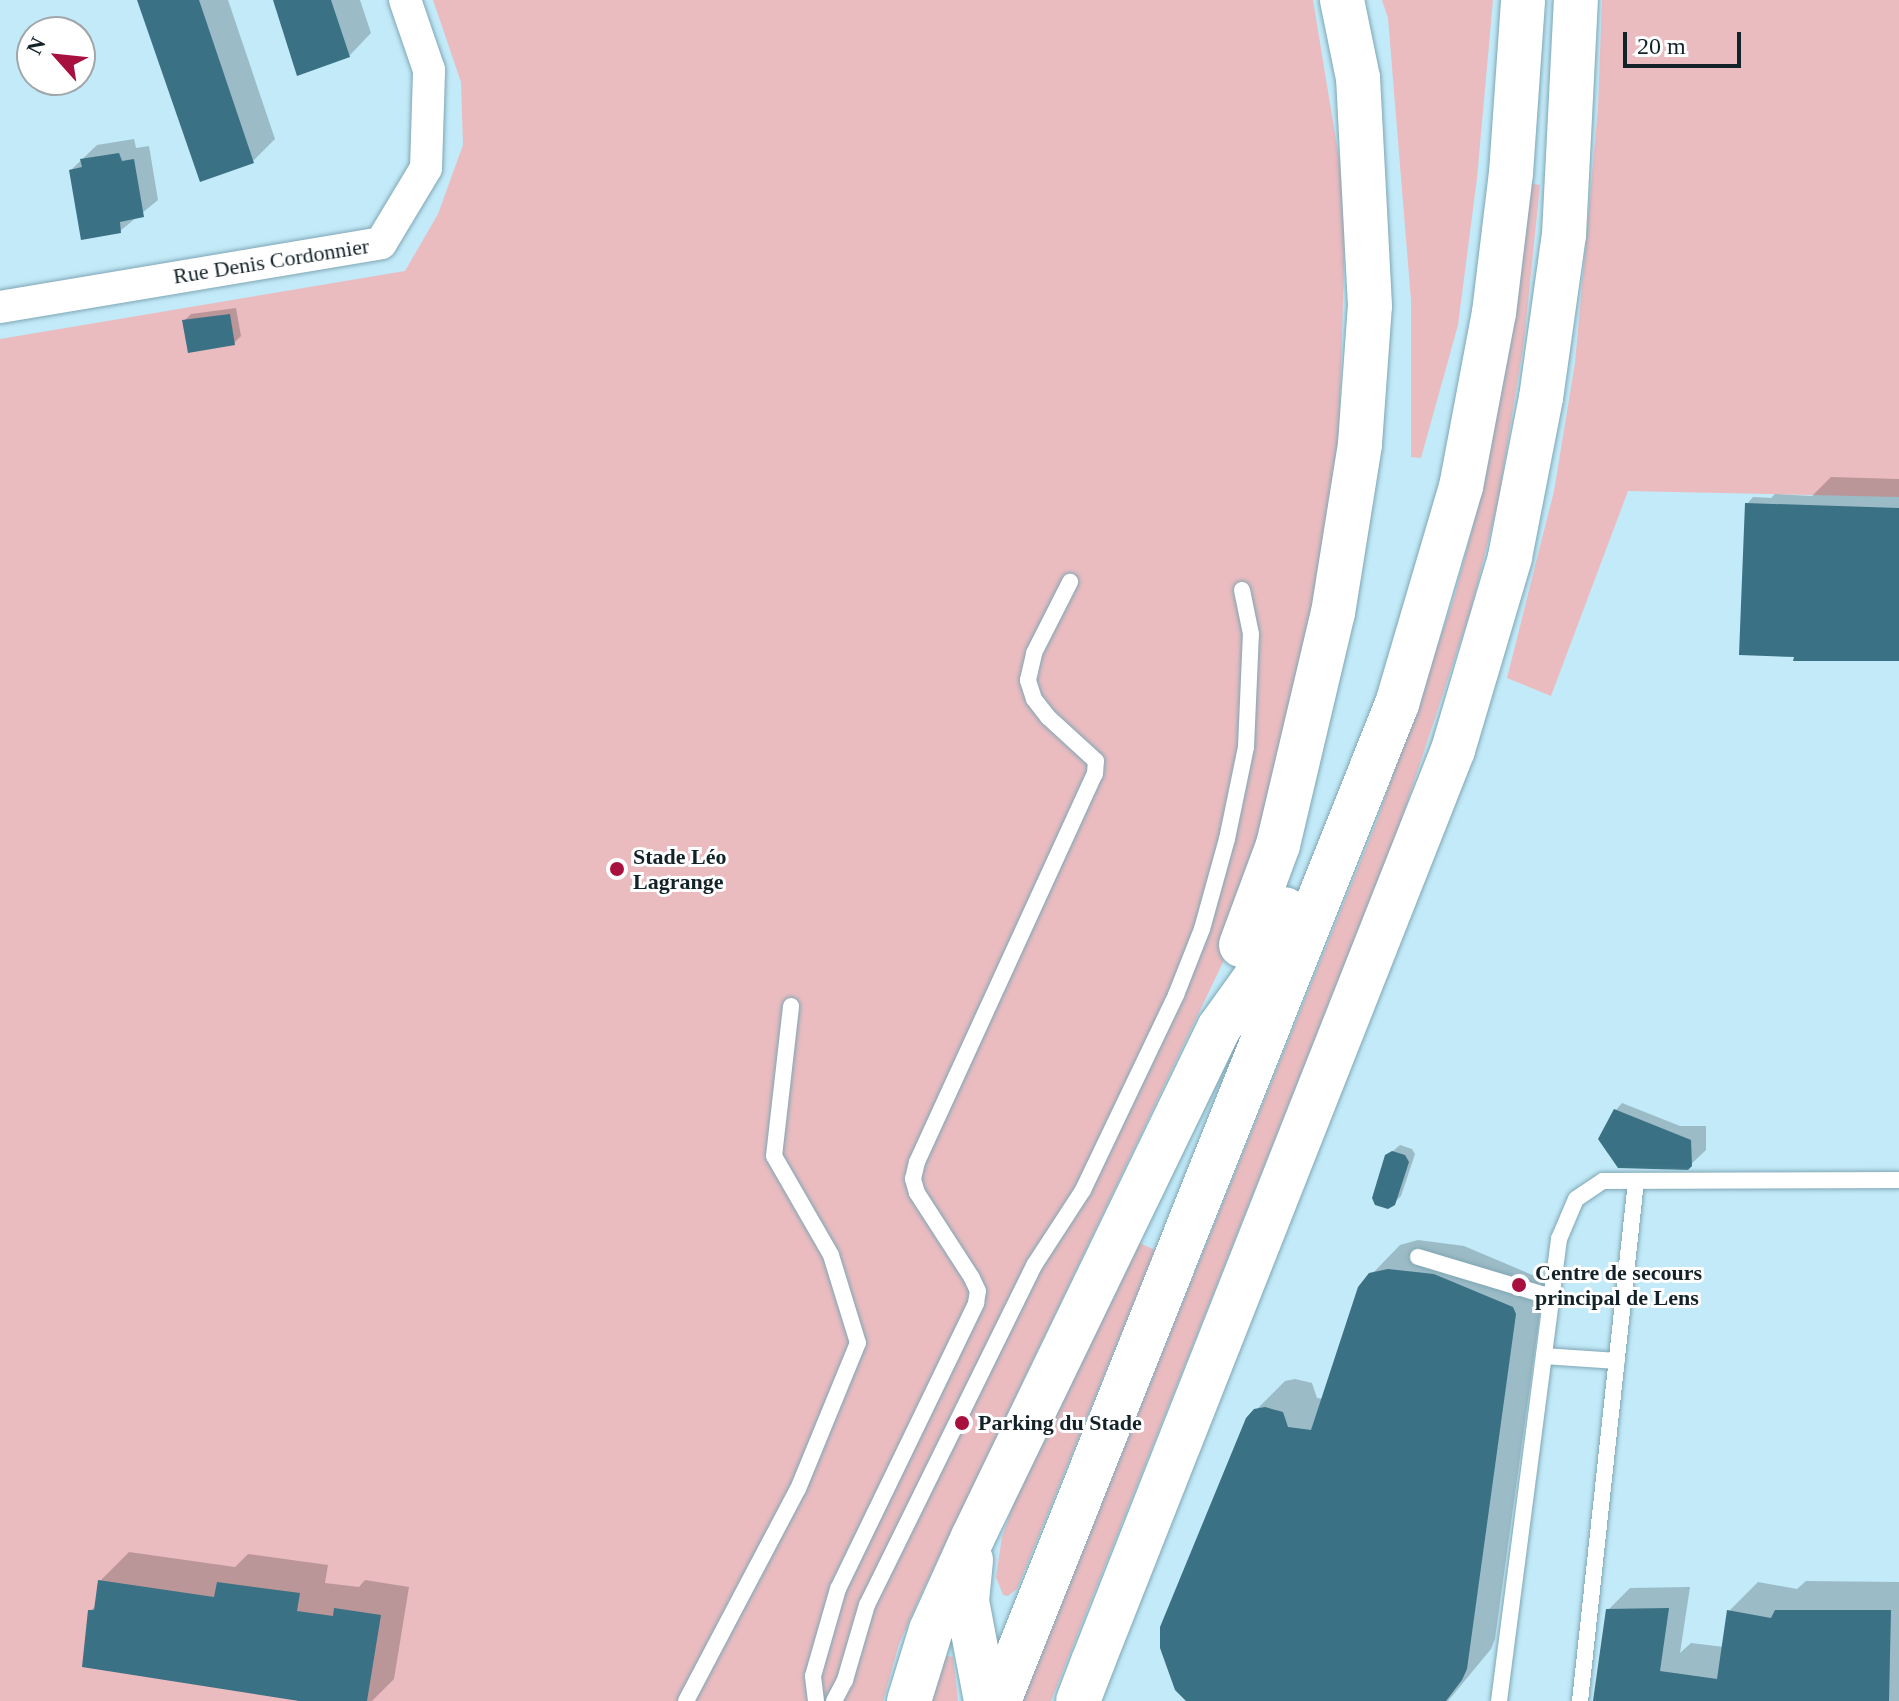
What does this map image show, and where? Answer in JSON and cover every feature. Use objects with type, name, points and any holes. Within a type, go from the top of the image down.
[{"type":"highway","points":[[1219,1028],[1227,982],[1278,845],[1333,613],[1360,444],[1370,306],[1358,78],[1342,0]]},
{"type":"highway","points":[[999,1701],[1397,704],[1461,487],[1494,313],[1511,173],[1523,0]]},
{"type":"highway","points":[[1092,1688],[1453,750],[1510,557],[1541,398],[1564,235],[1576,0]]},
{"type":"highway","points":[[909,1701],[931,1630],[973,1537],[1219,1028],[1255,978],[1342,778],[1397,704]]},
{"type":"highway","points":[[973,1537],[967,1601],[986,1701]]},
{"type":"street","name":"Rue Denis Cordonnier","points":[[0,307],[381,243],[426,168],[429,70],[405,0]]},
{"type":"lane","points":[[816,1701],[813,1676],[838,1589],[976,1303],[978,1291],[972,1278],[917,1193],[913,1179],[917,1162],[1095,774],[1096,761],[1048,717],[1034,699],[1028,680],[1034,653],[1070,582]]},
{"type":"lane","points":[[834,1701],[845,1680],[867,1605],[1035,1264],[1083,1190],[1176,995],[1202,929],[1227,839],[1246,747],[1251,634],[1242,590]]},
{"type":"lane","points":[[686,1701],[798,1489],[858,1343],[831,1255],[774,1156],[791,1006]]},
{"type":"lane","points":[[1499,1701],[1559,1239],[1576,1199],[1603,1181],[1899,1180]]},
{"type":"lane","points":[[1580,1701],[1636,1181]]},
{"type":"lane","points":[[1418,1257],[1551,1297]]},
{"type":"lane","points":[[1544,1356],[1617,1361]]},
{"type":"shaded area","name":"Stade Léo Lagrange","points":[[433,0],[1313,0],[1346,201],[1339,434],[1316,612],[1236,935],[919,1599],[899,1644],[883,1701],[0,1701],[0,339],[405,271],[438,214],[463,145],[461,82]]},
{"type":"shaded area","points":[[1382,0],[1493,0],[1477,178],[1458,325],[1421,458],[1411,457],[1411,300],[1388,18]]},
{"type":"shaded area","points":[[1602,0],[1899,0],[1899,497],[1628,491],[1551,696],[1507,678],[1554,491],[1575,363],[1598,108]]},
{"type":"shaded area","points":[[1528,183],[1540,185],[1524,341],[1498,502],[1471,609],[1398,830],[1051,1701],[1022,1701],[1377,821],[1454,598],[1480,500],[1510,336]]},
{"type":"shaded area","points":[[1140,1243],[1155,1250],[1017,1589],[1008,1596],[1003,1595],[996,1577],[1002,1537],[1015,1500]]},
{"type":"shaded area","points":[[943,1655],[953,1657],[958,1701],[930,1701]]},
{"type":"building","points":[[137,0],[199,0],[254,163],[200,182]]},
{"type":"building","points":[[273,0],[331,0],[350,57],[297,76]]},
{"type":"building","points":[[119,153],[122,161],[134,159],[144,217],[120,222],[121,233],[81,240],[69,170],[82,167],[80,159]]},
{"type":"building","points":[[230,314],[235,345],[188,353],[182,320]]},
{"type":"building","points":[[1745,503],[1899,508],[1899,661],[1793,661],[1794,657],[1739,655]]},
{"type":"building","points":[[1614,1109],[1691,1140],[1692,1166],[1688,1170],[1618,1168],[1598,1139]]},
{"type":"building","points":[[1392,1151],[1405,1155],[1409,1162],[1395,1205],[1388,1209],[1375,1205],[1372,1198],[1385,1155]]},
{"type":"building","points":[[1388,1269],[1434,1274],[1513,1307],[1516,1314],[1467,1669],[1462,1680],[1446,1701],[1186,1701],[1175,1690],[1160,1648],[1160,1627],[1246,1418],[1254,1409],[1265,1407],[1283,1412],[1288,1427],[1311,1430],[1358,1287],[1369,1273]]},
{"type":"building","points":[[98,1580],[214,1597],[217,1582],[300,1593],[297,1611],[333,1616],[334,1608],[381,1615],[367,1701],[299,1701],[82,1667],[88,1610],[94,1610]]},
{"type":"building","points":[[1669,1608],[1660,1671],[1717,1679],[1727,1610],[1771,1618],[1775,1610],[1891,1610],[1889,1701],[1593,1701],[1606,1609]]},
{"type":"place","name":"Stade Léo Lagrange","points":[[617,869]]},
{"type":"place","name":"Centre de secours principal de Lens","points":[[1519,1285]]},
{"type":"place","name":"Parking du Stade","points":[[962,1423]]}]
